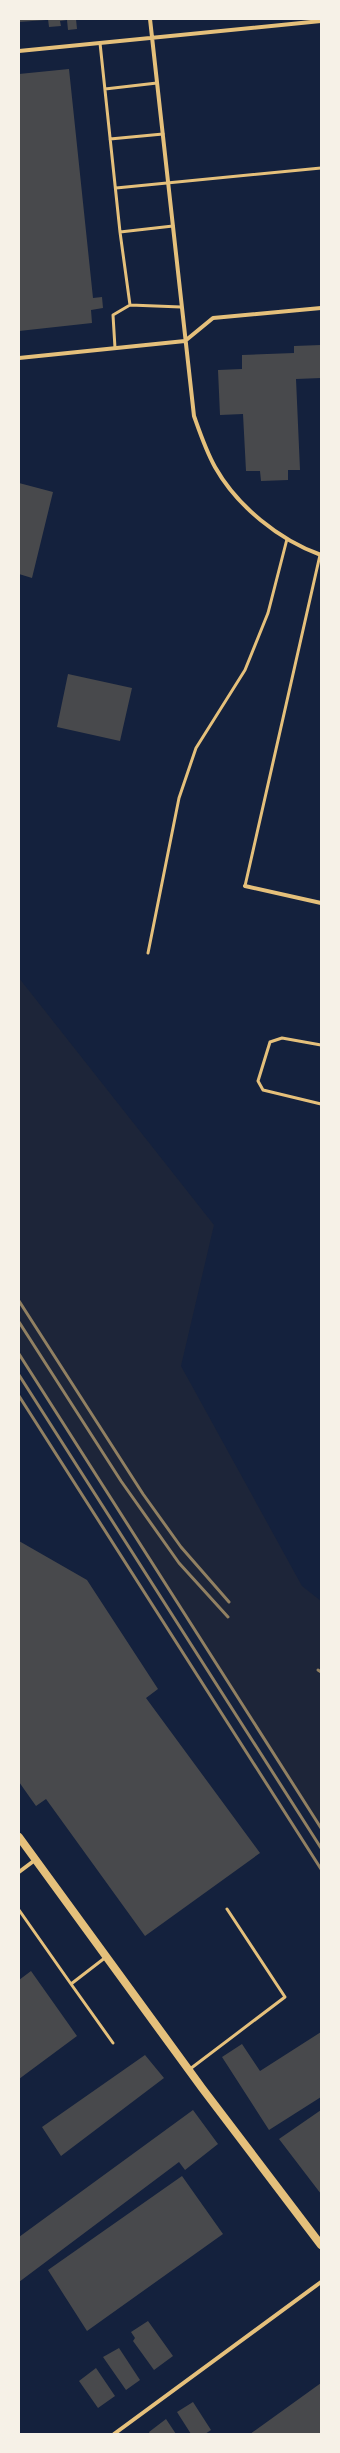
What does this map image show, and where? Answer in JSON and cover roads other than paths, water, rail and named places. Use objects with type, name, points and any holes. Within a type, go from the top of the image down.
[{"type":"main road","points":[[19,1837],[189,2070],[321,2245]]},
{"type":"street","points":[[150,19],[194,416],[215,467],[235,494],[260,520],[288,539],[320,555]]},
{"type":"street","points":[[19,51],[305,21],[321,21]]},
{"type":"street","points":[[19,358],[185,341],[213,318],[321,308]]},
{"type":"street","points":[[245,886],[321,903]]},
{"type":"street","points":[[19,1872],[35,1860]]},
{"type":"street","points":[[114,2434],[321,2282]]},
{"type":"lane","points":[[100,43],[120,232],[130,305]]},
{"type":"lane","points":[[105,89],[157,83]]},
{"type":"lane","points":[[110,139],[163,134]]},
{"type":"lane","points":[[116,188],[321,168]]},
{"type":"lane","points":[[120,232],[173,226]]},
{"type":"lane","points":[[115,348],[113,315],[130,305],[182,307]]},
{"type":"lane","points":[[148,953],[179,798],[196,748],[245,670],[268,613],[288,539]]},
{"type":"lane","points":[[245,886],[320,555]]},
{"type":"lane","points":[[321,1045],[282,1038],[270,1042],[258,1081],[263,1090],[321,1104]]},
{"type":"lane","points":[[189,2070],[285,1997],[227,1908]]},
{"type":"lane","points":[[19,1910],[113,2043]]},
{"type":"lane","points":[[71,1984],[106,1957]]},
{"type":"railway","points":[[19,1301],[143,1494],[181,1547],[229,1602]]},
{"type":"railway","points":[[19,1322],[121,1481],[179,1563],[228,1617]]},
{"type":"railway","points":[[19,1354],[321,1828]]},
{"type":"railway","points":[[19,1375],[321,1848]]},
{"type":"railway","points":[[19,1396],[321,1869]]}]
